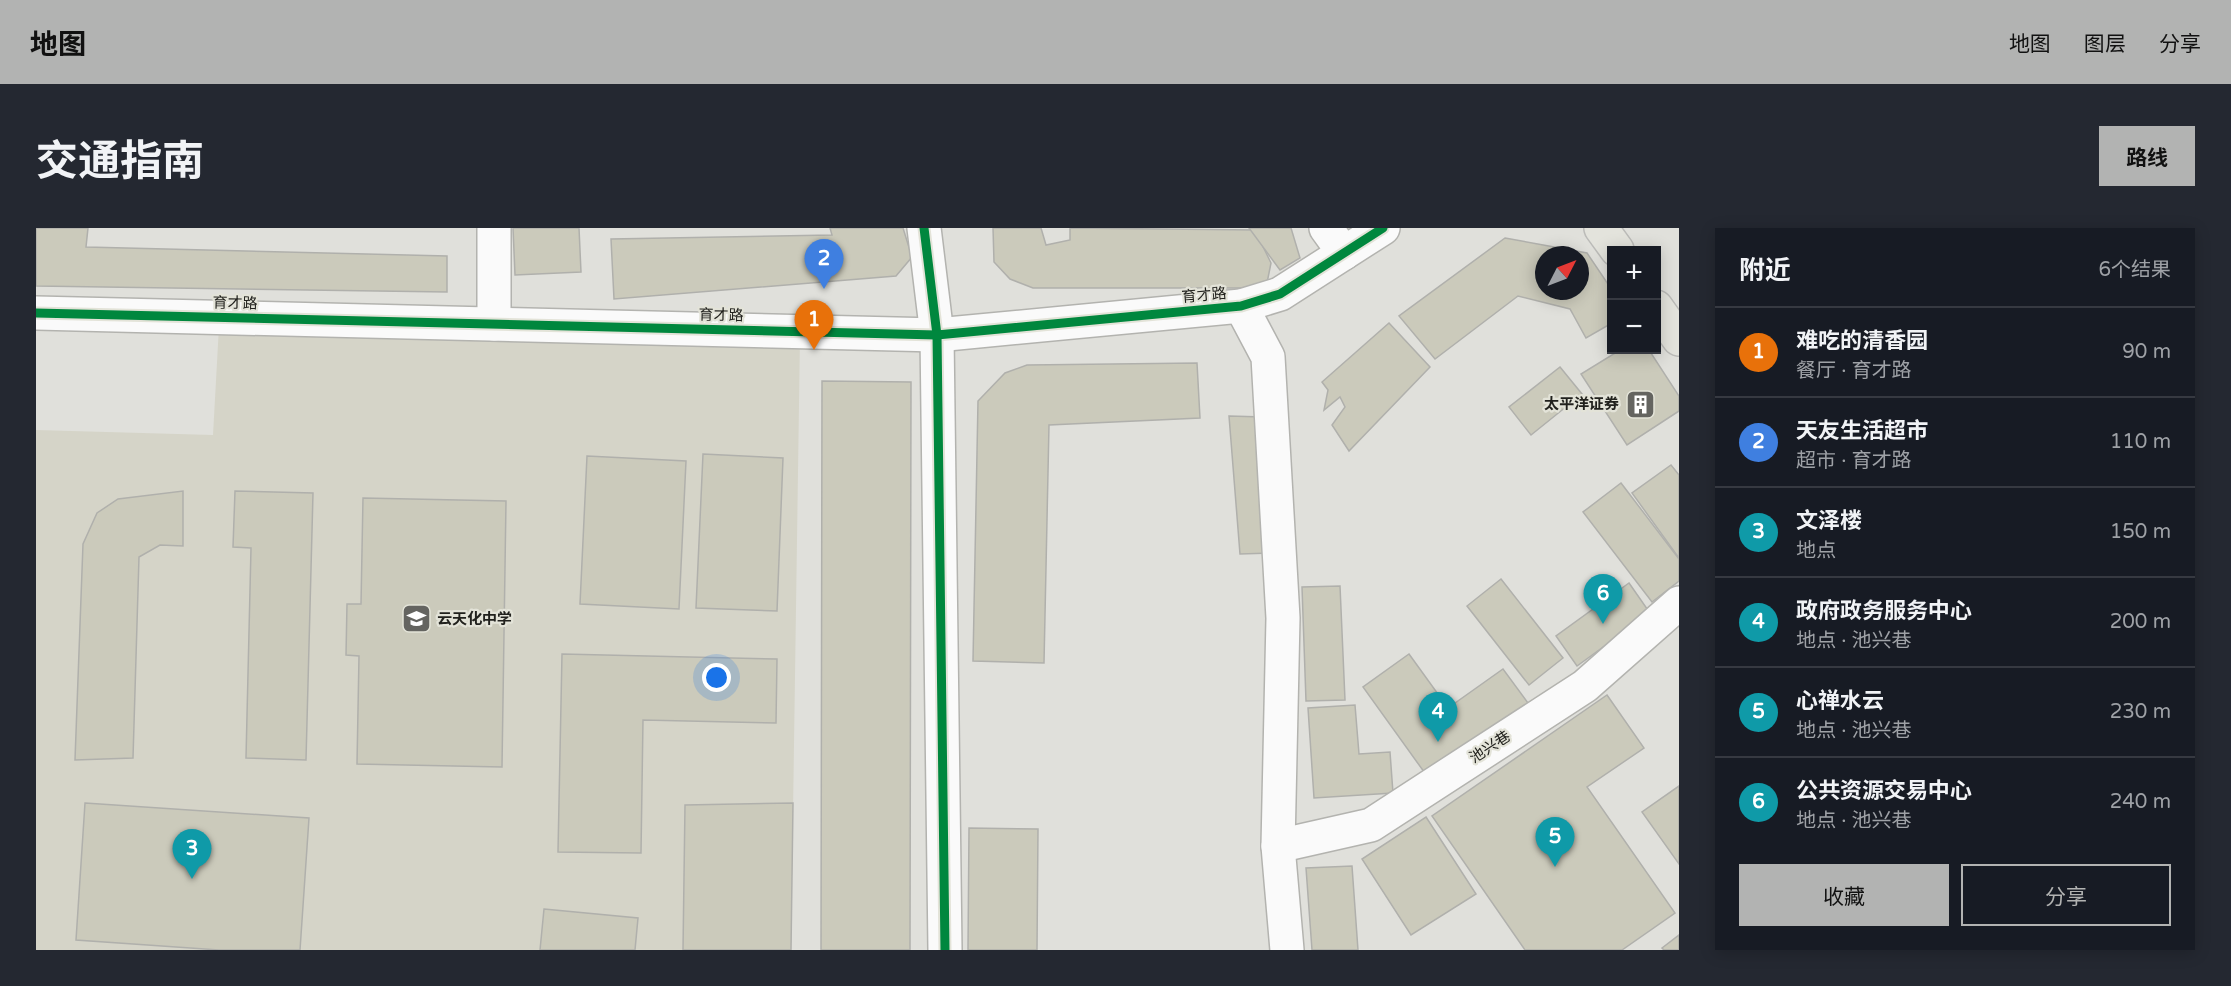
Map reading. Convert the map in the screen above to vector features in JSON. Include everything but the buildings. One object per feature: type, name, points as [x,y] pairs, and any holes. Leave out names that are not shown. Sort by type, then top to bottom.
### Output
[{"type":"main road","points":[[1601,228],[1614,246]]},
{"type":"main road","points":[[1661,314],[1679,339]]},
{"type":"street","points":[[494,228],[494,324]]},
{"type":"street","points":[[924,228],[937,335],[945,950]]},
{"type":"street","name":"育才路","points":[[36,313],[937,335],[1240,306],[1280,294],[1335,241],[1383,228]]},
{"type":"street","points":[[1240,306],[1268,357],[1282,618],[1278,846],[1287,950]]},
{"type":"street","name":"池兴巷","points":[[1278,846],[1371,825],[1585,686],[1679,603]]},
{"type":"shaded area","name":"云天化中学","points":[[219,326],[800,336],[791,950],[36,950],[36,430],[213,435]]},
{"type":"cycle path","points":[[924,228],[937,335],[945,950]]},
{"type":"cycle path","points":[[36,313],[937,335],[1241,306],[1280,294],[1383,228]]},
{"type":"place","name":"天友生活超市","points":[[824,289]]},
{"type":"place","name":"难吃的清香园","points":[[814,350]]},
{"type":"place","name":"太平洋证券","points":[[1640,404]]},
{"type":"place","name":"云天化中学","points":[[416,619]]},
{"type":"place","name":"公共资源交易中心","points":[[1603,624]]},
{"type":"place","name":"政府政务服务中心","points":[[1438,742]]},
{"type":"place","name":"心禅水云","points":[[1555,867]]},
{"type":"place","name":"文泽楼","points":[[192,879]]}]
